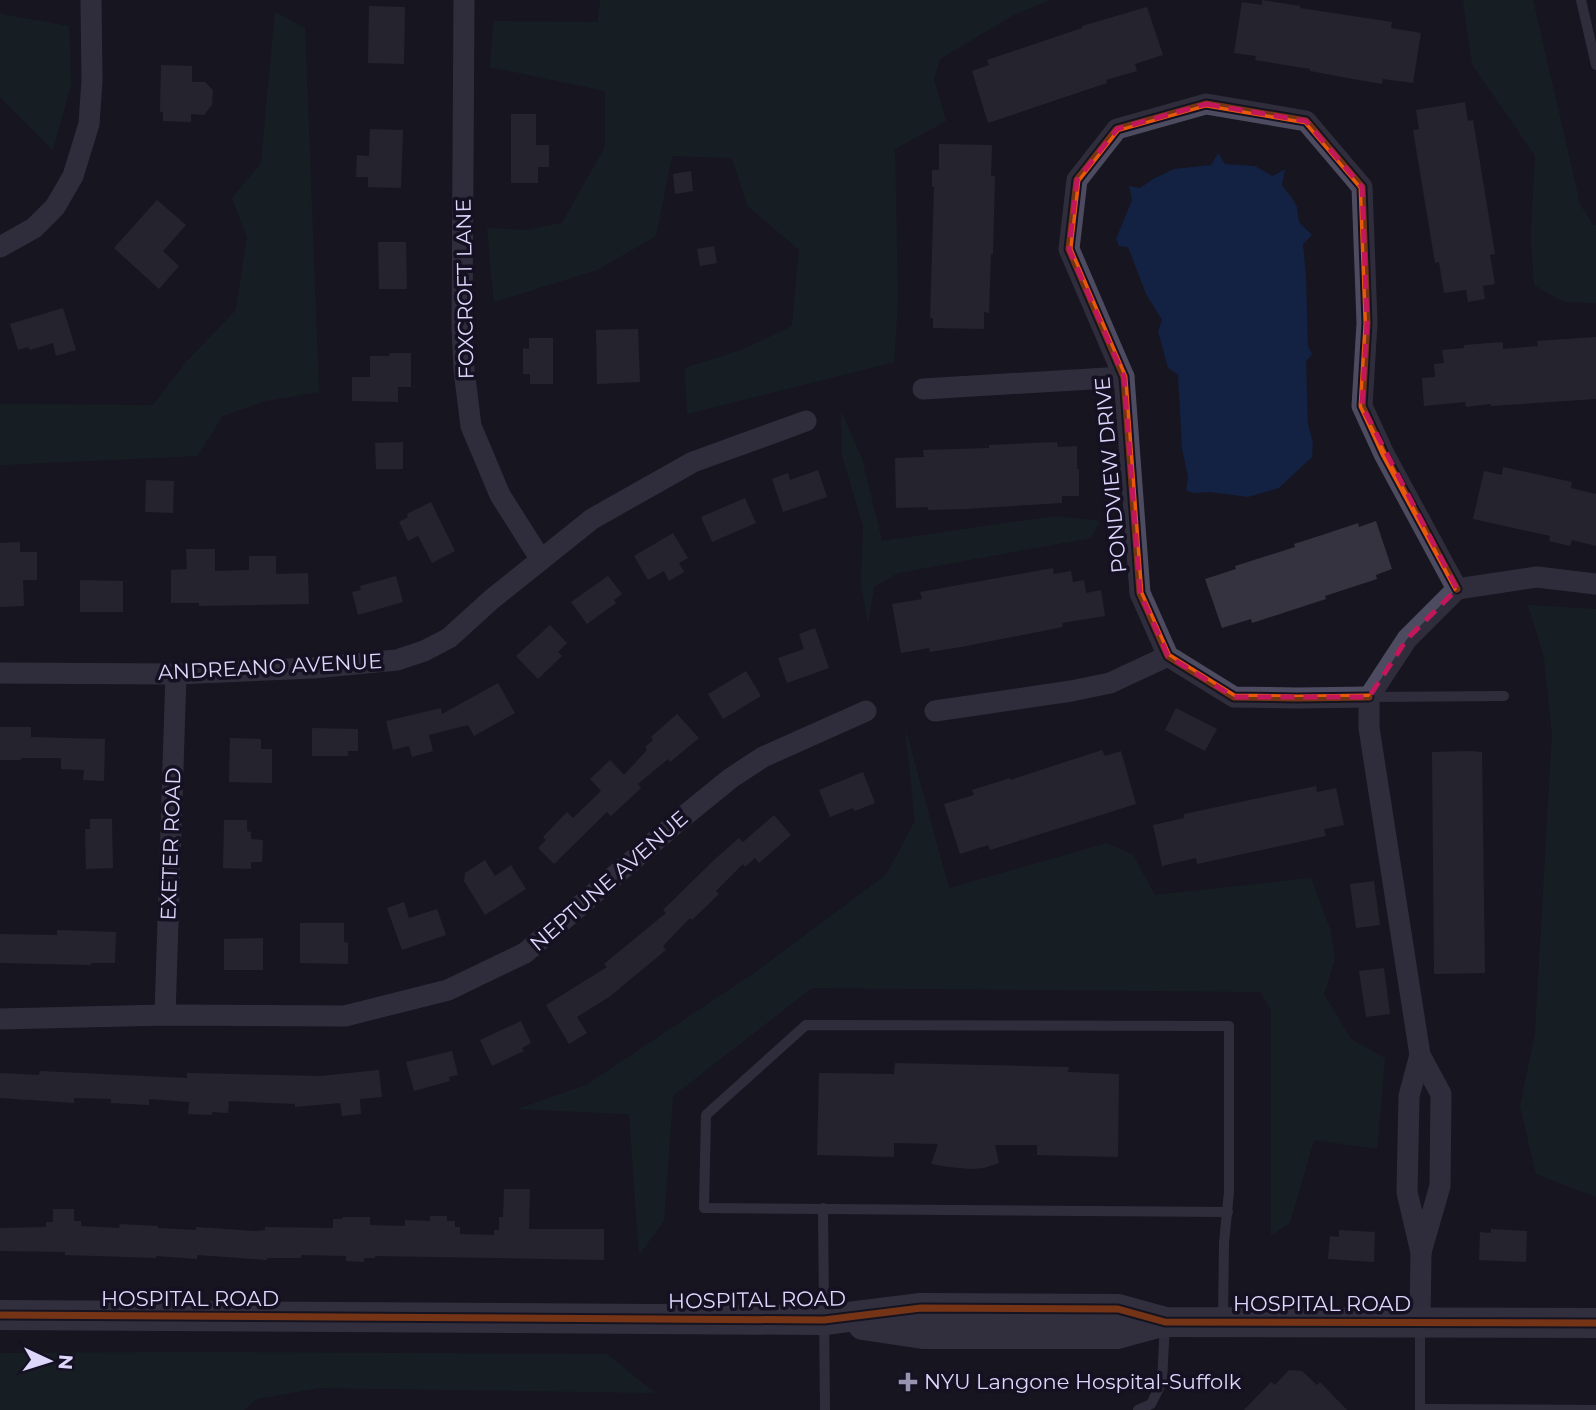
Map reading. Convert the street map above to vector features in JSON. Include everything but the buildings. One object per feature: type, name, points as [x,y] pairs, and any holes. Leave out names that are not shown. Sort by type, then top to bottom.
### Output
[{"type":"street","points":[[0,247],[34,228],[55,206],[74,176],[89,124],[92,80],[91,0]]},
{"type":"street","name":"FOXCROFT LANE","points":[[464,0],[462,328],[471,426],[500,495],[541,560]]},
{"type":"street","name":"PONDVIEW DRIVE","points":[[1168,656],[1140,593],[1124,377],[1069,249],[1077,180],[1117,129],[1206,104],[1306,121],[1362,187],[1367,323],[1362,406],[1384,454],[1457,589]]},
{"type":"street","points":[[923,389],[1124,377]]},
{"type":"street","name":"ANDREANO AVENUE","points":[[0,673],[176,674],[313,668],[397,660],[424,651],[449,638],[492,599],[592,519],[693,462],[806,421]]},
{"type":"street","points":[[1421,1252],[1440,1186],[1441,1094],[1420,1055],[1369,728],[1369,697],[1407,639],[1457,589],[1537,577],[1596,584]]},
{"type":"street","points":[[935,711],[1110,683],[1168,656],[1234,697],[1369,697]]},
{"type":"street","name":"EXETER ROAD","points":[[165,1015],[176,674]]},
{"type":"street","name":"NEPTUNE AVENUE","points":[[0,1019],[165,1015],[345,1016],[448,990],[525,953],[731,778],[763,757],[866,711]]},
{"type":"street","points":[[1420,1055],[1409,1096],[1407,1192],[1421,1252],[1420,1322]]},
{"type":"street","points":[[1408,1146],[1441,1147]]},
{"type":"street","name":"HOSPITAL ROAD","points":[[0,1315],[824,1320],[934,1308],[1118,1309],[1165,1322],[1596,1323]]},
{"type":"lane","points":[[1581,0],[1596,65]]},
{"type":"lane","points":[[1369,697],[1504,696]]},
{"type":"lane","points":[[1223,1322],[1224,1243],[1228,1212],[1228,1026],[806,1025],[706,1115],[704,1208],[1228,1212]]},
{"type":"lane","points":[[823,1208],[825,1410]]},
{"type":"lane","points":[[1138,1410],[1151,1404],[1162,1382],[1165,1322]]},
{"type":"lane","points":[[1420,1322],[1420,1409],[1596,1410]]},
{"type":"highlighted area","points":[[1206,104],[1306,121],[1362,187],[1367,323],[1362,406],[1457,589],[1407,639],[1369,697],[1234,697],[1168,656],[1140,593],[1124,377],[1069,249],[1077,180],[1117,129]]},
{"type":"green space","points":[[600,0],[1050,0],[1012,16],[940,59],[934,79],[946,121],[895,149],[898,302],[894,362],[687,414],[685,368],[744,349],[792,326],[799,250],[747,205],[732,158],[672,156],[656,236],[597,270],[494,302],[487,228],[526,230],[562,223],[605,147],[605,91],[490,67],[494,21],[598,22]]},
{"type":"green space","points":[[1463,0],[1533,0],[1580,204],[1593,225],[1596,225],[1596,303],[1564,302],[1534,285],[1531,236],[1535,156],[1472,64]]},
{"type":"green space","points":[[275,12],[305,28],[319,392],[265,401],[223,416],[197,456],[0,465],[0,404],[153,405],[187,361],[236,310],[247,237],[232,198],[261,163]]},
{"type":"green space","points":[[0,14],[69,26],[71,85],[53,150],[0,97]]},
{"type":"green space","points":[[841,411],[862,459],[882,541],[1055,516],[1100,521],[1091,538],[898,573],[874,587],[868,624],[861,584],[863,526],[842,455]]},
{"type":"green space","points":[[1528,605],[1596,609],[1596,1197],[1536,1174],[1520,1106],[1535,1034],[1552,734],[1544,657]]},
{"type":"green space","points":[[905,727],[949,888],[1107,843],[1133,855],[1155,895],[1311,878],[1330,929],[1335,959],[1324,994],[1351,1039],[1385,1058],[1377,1149],[1314,1140],[1290,1223],[1271,1236],[1271,1010],[1260,992],[812,988],[673,1096],[664,1221],[639,1255],[629,1114],[517,1109],[586,1085],[760,969],[886,875],[915,821]]},
{"type":"green space","points":[[0,1353],[607,1354],[655,1393],[319,1388],[257,1399],[244,1410],[0,1410]]},
{"type":"water","points":[[1218,153],[1225,164],[1255,166],[1273,176],[1285,169],[1282,185],[1297,207],[1299,222],[1312,235],[1303,244],[1308,346],[1312,354],[1306,362],[1312,457],[1279,488],[1248,497],[1186,491],[1188,477],[1182,449],[1178,375],[1168,368],[1158,331],[1162,320],[1146,294],[1128,247],[1119,246],[1116,239],[1132,200],[1129,186],[1140,188],[1174,169],[1211,165]]},
{"type":"cycle path","points":[[1369,697],[1234,697],[1168,656],[1140,593],[1124,377],[1069,249],[1077,180],[1117,129],[1206,104],[1306,121],[1362,187],[1367,323],[1362,406],[1384,454],[1457,589]]},
{"type":"cycle path","points":[[0,1315],[824,1320],[921,1308],[1118,1309],[1165,1322],[1596,1323]]},
{"type":"place","name":"NYU Langone Hospital-Suffolk","points":[[908,1382]]}]
